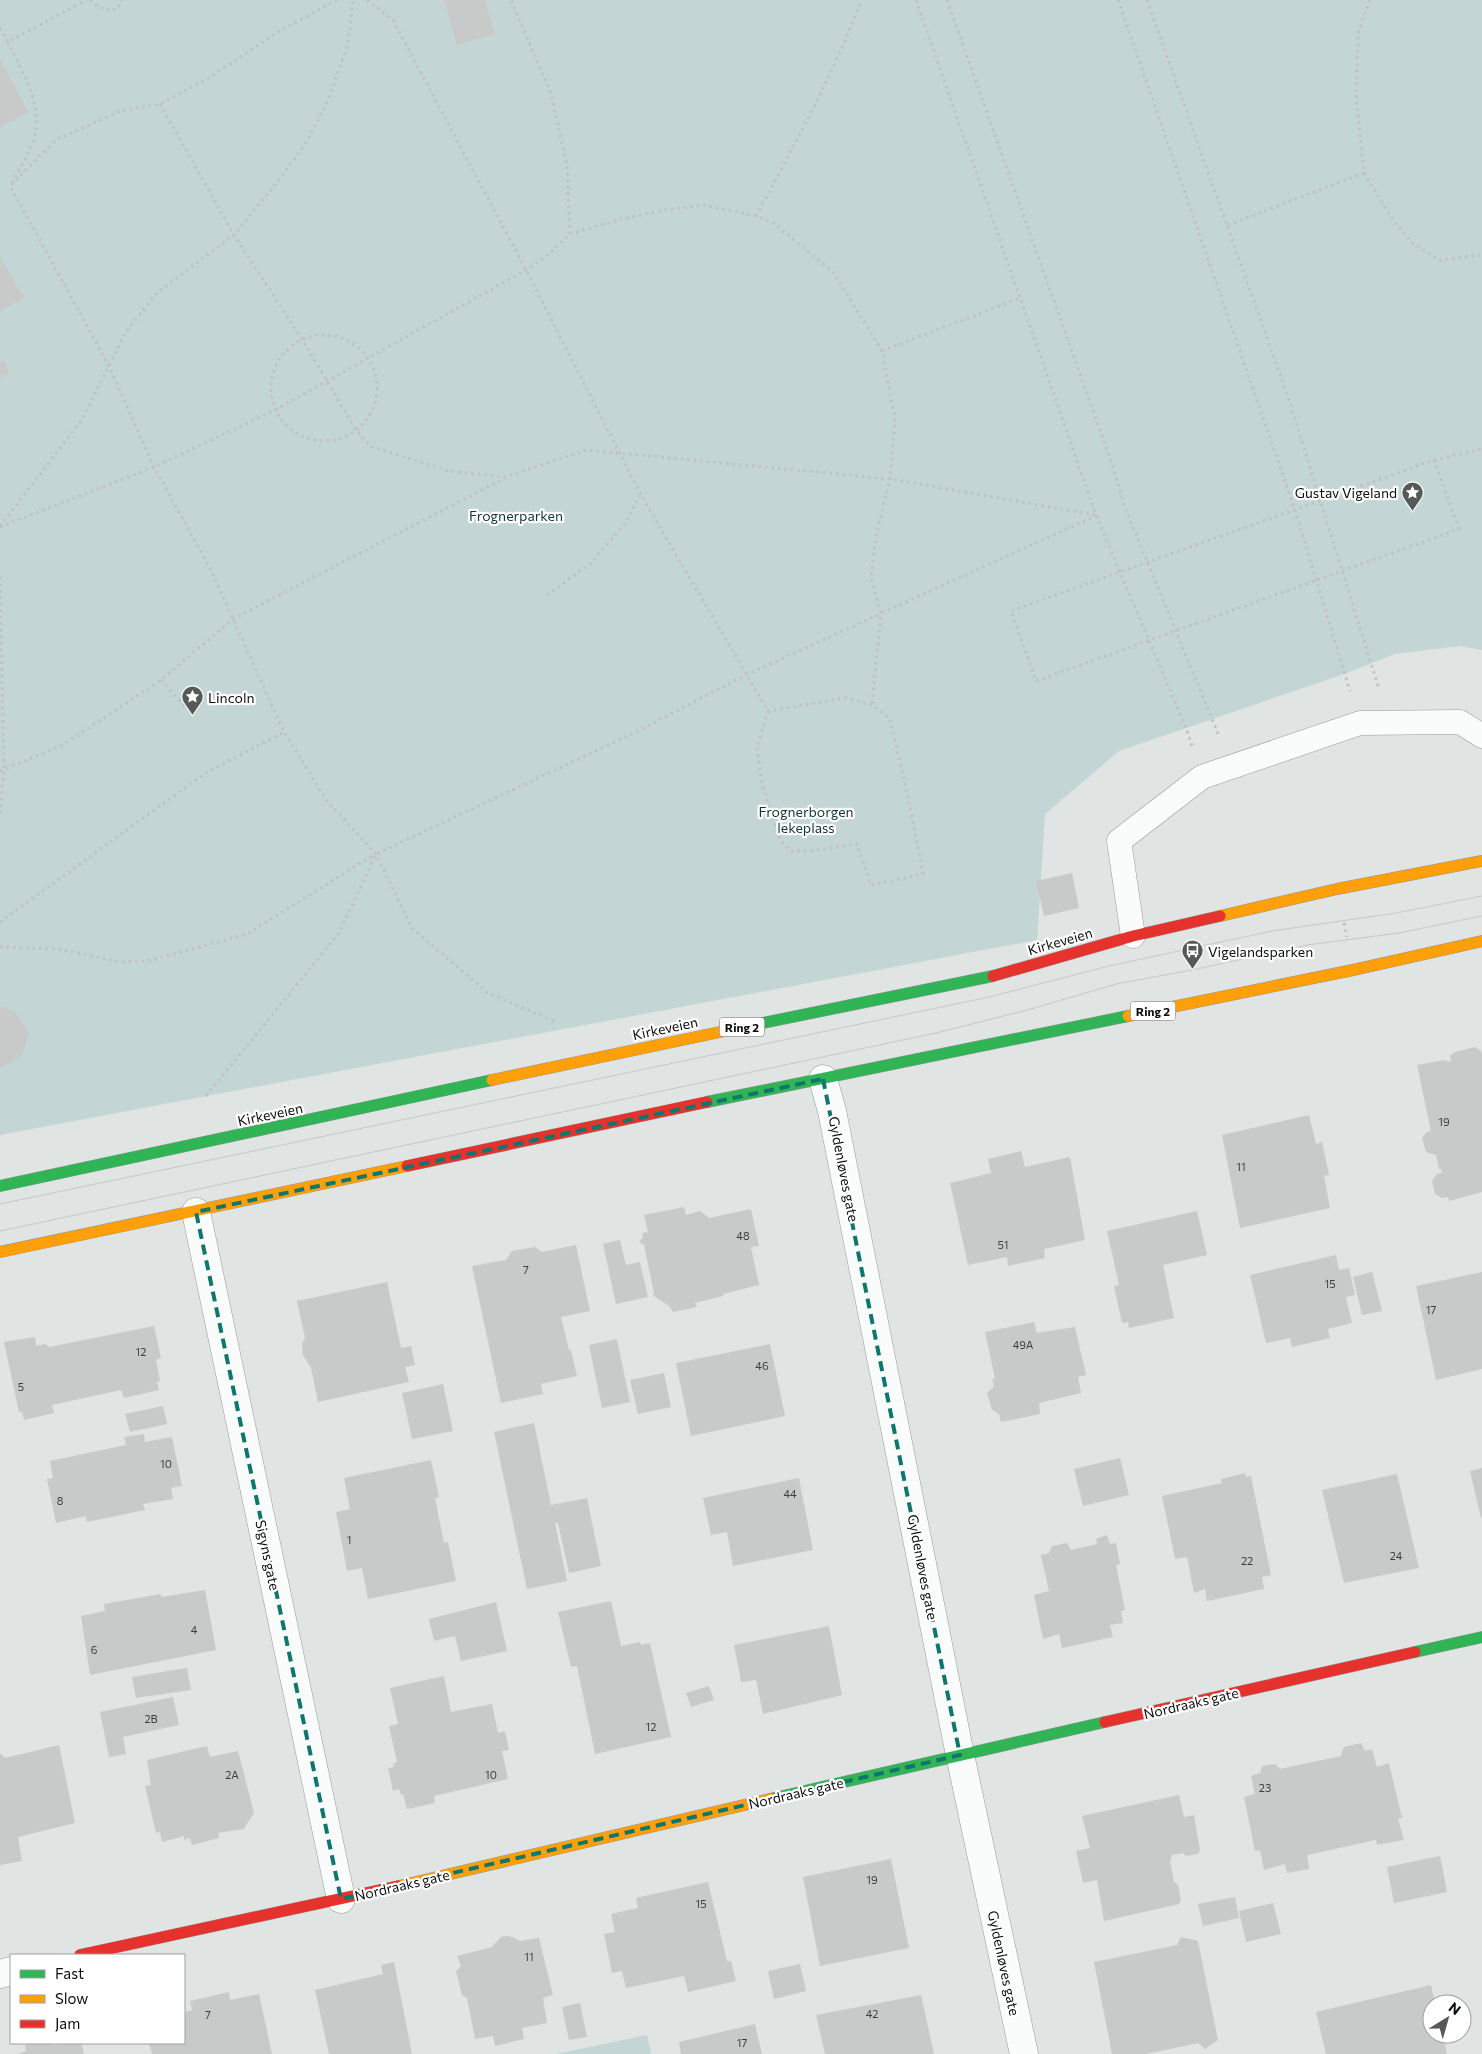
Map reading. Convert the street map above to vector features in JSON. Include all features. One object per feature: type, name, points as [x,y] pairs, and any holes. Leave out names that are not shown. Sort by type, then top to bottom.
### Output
[{"type":"main road","name":"Kirkeveien","points":[[0,1186],[741,1027],[998,975],[1134,936],[1337,889],[1482,861]]},
{"type":"main road","name":"Ring 2","points":[[0,1252],[1353,970],[1482,941]]},
{"type":"main road","name":"Nordraaks gate","points":[[90,1954],[111,1952],[960,1755],[1482,1637]]},
{"type":"street","name":"Gyldenløves gate","points":[[823,1079],[832,1111],[960,1755],[1024,2054]]},
{"type":"street","name":"Sigyns gate","points":[[196,1212],[341,1899]]},
{"type":"lane","points":[[1134,936],[1119,842],[1202,777],[1360,723],[1460,722],[1482,736]]},
{"type":"path","points":[[8,42],[86,0]]},
{"type":"path","points":[[90,0],[97,7],[108,11],[117,9],[122,0]]},
{"type":"path","points":[[10,186],[56,140],[120,110],[160,104],[207,79],[281,30],[336,0]]},
{"type":"path","points":[[0,527],[81,421],[126,332],[157,293],[234,234],[278,181],[306,142],[328,100],[348,44],[353,0]]},
{"type":"path","points":[[367,0],[394,20],[526,270],[641,495],[768,711],[757,747],[762,784],[780,840],[791,852],[857,844],[871,885],[922,874],[908,797],[890,719],[872,705],[845,698],[768,711]]},
{"type":"path","points":[[511,0],[551,94],[567,165],[570,234]]},
{"type":"path","points":[[756,216],[817,104],[845,43],[861,0]]},
{"type":"path","points":[[916,0],[1096,515],[1147,641],[1186,728],[1202,777]]},
{"type":"path","points":[[947,0],[1113,467],[1124,505],[1230,767]]},
{"type":"path","points":[[1118,0],[1295,510],[1360,723]]},
{"type":"path","points":[[1147,0],[1290,403],[1322,500],[1370,665],[1391,722]]},
{"type":"path","points":[[1370,0],[1358,33],[1356,96],[1364,173],[1391,217],[1411,242],[1439,260],[1482,255]]},
{"type":"path","points":[[0,28],[30,87],[37,120],[33,143],[10,186]]},
{"type":"path","points":[[160,104],[234,234],[302,339],[356,430],[370,446],[449,471],[506,477]]},
{"type":"path","points":[[1228,225],[1364,173]]},
{"type":"path","points":[[10,186],[109,366],[154,467],[210,568],[284,732],[327,801],[376,854],[412,928],[488,993],[556,1022]]},
{"type":"path","points":[[0,527],[154,467],[275,410],[369,360],[526,270],[548,255],[570,234],[622,219],[704,205],[756,216],[773,223],[833,272],[882,351],[895,420],[890,479],[876,535],[871,578],[882,613],[872,705]]},
{"type":"path","points":[[882,351],[1020,298]]},
{"type":"path","points":[[319,335],[335,336],[352,344],[369,360],[375,372],[377,391],[373,408],[364,424],[349,435],[332,441],[313,441],[298,435],[284,424],[275,410],[271,394],[272,377],[278,362],[288,349],[302,339],[319,335]]},
{"type":"path","points":[[1434,460],[1459,529],[1036,681],[1011,611],[1434,460],[1482,448]]},
{"type":"path","points":[[2,770],[63,745],[162,680],[234,620],[506,477],[586,450],[890,479],[1096,515]]},
{"type":"path","points":[[547,595],[590,564],[624,525],[641,495]]},
{"type":"path","points":[[0,947],[59,949],[119,962],[148,961],[247,934],[376,854],[636,732],[746,675],[1096,515]]},
{"type":"path","points":[[0,577],[2,770],[0,814]]},
{"type":"path","points":[[162,680],[187,709]]},
{"type":"path","points":[[0,922],[204,774],[284,732]]},
{"type":"path","points":[[206,1096],[339,933],[376,854]]},
{"type":"path","points":[[1343,920],[1347,940]]},
{"type":"highlighted area","points":[[823,1079],[960,1755],[341,1899],[196,1212]]},
{"type":"green space","name":"Frognerparken","points":[[0,0],[1482,0],[1482,650],[1460,646],[1395,654],[1344,674],[1119,751],[1045,814],[1037,940],[0,1135]]},
{"type":"green space","points":[[647,2035],[651,2054],[556,2054]]},
{"type":"building","points":[[444,0],[485,0],[495,34],[457,45]]},
{"type":"building","points":[[0,59],[28,112],[0,127]]},
{"type":"building","points":[[0,256],[24,298],[0,311]]},
{"type":"building","points":[[4,360],[10,373],[0,378],[0,362]]},
{"type":"building","points":[[1072,873],[1079,908],[1044,916],[1036,881]]},
{"type":"building","points":[[0,1006],[16,1012],[29,1034],[22,1056],[0,1068]]},
{"type":"building","points":[[1475,1047],[1481,1051],[1482,1055],[1482,1192],[1449,1201],[1448,1197],[1442,1198],[1435,1194],[1432,1181],[1437,1174],[1442,1173],[1441,1169],[1439,1169],[1436,1155],[1426,1152],[1422,1138],[1427,1132],[1431,1131],[1417,1065],[1444,1060],[1451,1062],[1450,1056],[1455,1052]]},
{"type":"building","points":[[1309,1115],[1316,1144],[1322,1142],[1329,1175],[1324,1176],[1330,1208],[1240,1228],[1222,1135]]},
{"type":"building","points":[[1021,1151],[1025,1167],[1070,1157],[1085,1240],[1044,1249],[1045,1258],[1008,1266],[1007,1257],[968,1265],[950,1183],[991,1173],[988,1159]]},
{"type":"building","points":[[684,1207],[686,1215],[700,1211],[709,1218],[751,1209],[759,1246],[751,1247],[759,1285],[695,1303],[697,1307],[673,1312],[670,1307],[653,1295],[644,1245],[639,1242],[643,1237],[642,1233],[648,1232],[644,1215]]},
{"type":"building","points":[[1197,1211],[1207,1255],[1163,1265],[1174,1318],[1129,1328],[1128,1322],[1122,1323],[1114,1286],[1119,1285],[1107,1231]]},
{"type":"building","points":[[620,1240],[626,1265],[640,1262],[648,1297],[616,1304],[603,1244]]},
{"type":"building","points":[[576,1245],[590,1311],[561,1317],[577,1376],[541,1384],[543,1394],[501,1403],[472,1266],[506,1260],[512,1251],[535,1247],[542,1252]]},
{"type":"building","points":[[1336,1255],[1339,1270],[1349,1268],[1355,1295],[1346,1297],[1352,1323],[1328,1329],[1330,1338],[1292,1347],[1290,1338],[1266,1343],[1250,1275]]},
{"type":"building","points":[[1372,1272],[1382,1311],[1362,1315],[1353,1277]]},
{"type":"building","points":[[1482,1272],[1482,1369],[1436,1380],[1416,1286]]},
{"type":"building","points":[[387,1282],[401,1348],[411,1346],[415,1365],[405,1367],[409,1382],[318,1402],[311,1368],[303,1355],[302,1344],[305,1338],[297,1301]]},
{"type":"building","points":[[1034,1322],[1037,1333],[1075,1327],[1086,1375],[1078,1377],[1081,1393],[1039,1403],[1040,1414],[1001,1422],[999,1414],[992,1410],[987,1393],[994,1386],[992,1379],[995,1379],[985,1332]]},
{"type":"building","points":[[154,1326],[161,1358],[156,1360],[160,1381],[157,1382],[159,1390],[124,1398],[121,1390],[52,1405],[54,1413],[24,1420],[22,1412],[19,1412],[4,1342],[35,1337],[36,1346],[45,1344],[49,1347]]},
{"type":"building","points":[[617,1339],[630,1402],[602,1408],[589,1345]]},
{"type":"building","points":[[770,1344],[785,1416],[691,1436],[676,1363]]},
{"type":"building","points":[[664,1373],[671,1407],[638,1414],[630,1380]]},
{"type":"building","points":[[443,1384],[453,1431],[412,1439],[402,1393]]},
{"type":"building","points":[[163,1406],[167,1424],[130,1432],[125,1414]]},
{"type":"building","points":[[534,1423],[551,1505],[587,1498],[601,1566],[569,1573],[558,1523],[555,1523],[567,1581],[527,1589],[494,1432]]},
{"type":"building","points":[[144,1434],[145,1442],[172,1437],[182,1486],[171,1488],[173,1499],[143,1504],[145,1510],[87,1522],[86,1516],[56,1523],[47,1479],[53,1478],[50,1461],[126,1445],[124,1437]]},
{"type":"building","points":[[1120,1458],[1129,1495],[1083,1506],[1074,1469]]},
{"type":"building","points":[[431,1460],[439,1497],[435,1498],[444,1543],[448,1542],[456,1581],[368,1599],[362,1568],[347,1571],[336,1512],[350,1509],[344,1478]]},
{"type":"building","points":[[1482,1468],[1482,1518],[1481,1518],[1470,1471]]},
{"type":"building","points":[[1245,1473],[1246,1477],[1251,1476],[1271,1575],[1262,1577],[1264,1589],[1207,1601],[1205,1589],[1194,1593],[1187,1557],[1175,1559],[1162,1496],[1222,1483],[1221,1479]]},
{"type":"building","points":[[1397,1474],[1419,1568],[1344,1583],[1322,1490]]},
{"type":"building","points":[[799,1478],[813,1550],[733,1566],[727,1532],[711,1535],[703,1498]]},
{"type":"building","points":[[1107,1535],[1110,1544],[1116,1543],[1120,1564],[1116,1565],[1125,1610],[1121,1611],[1123,1623],[1110,1625],[1113,1637],[1062,1648],[1059,1634],[1043,1639],[1034,1595],[1049,1591],[1041,1555],[1049,1553],[1052,1546],[1067,1543],[1071,1550],[1097,1544],[1096,1539]]},
{"type":"building","points":[[205,1590],[216,1650],[90,1675],[81,1616],[105,1611],[104,1604],[161,1594],[161,1597]]},
{"type":"building","points":[[611,1601],[621,1646],[640,1642],[641,1645],[650,1643],[671,1737],[595,1754],[577,1666],[571,1667],[558,1612]]},
{"type":"building","points":[[496,1602],[507,1651],[461,1661],[455,1636],[434,1641],[429,1619]]},
{"type":"building","points":[[829,1626],[842,1695],[763,1714],[756,1680],[741,1682],[734,1645]]},
{"type":"building","points":[[187,1668],[191,1690],[136,1698],[132,1677]]},
{"type":"building","points":[[444,1676],[451,1712],[492,1704],[498,1733],[505,1731],[509,1750],[502,1751],[508,1779],[434,1796],[435,1803],[407,1809],[403,1794],[401,1795],[399,1789],[393,1791],[388,1768],[394,1767],[393,1763],[397,1762],[389,1726],[398,1724],[390,1688]]},
{"type":"building","points":[[709,1686],[714,1700],[691,1707],[686,1693]]},
{"type":"building","points":[[173,1697],[179,1725],[123,1737],[126,1754],[109,1757],[100,1712]]},
{"type":"building","points":[[1361,1743],[1365,1751],[1372,1749],[1377,1767],[1389,1763],[1402,1818],[1398,1818],[1404,1840],[1377,1845],[1376,1840],[1307,1855],[1309,1869],[1287,1873],[1285,1864],[1264,1870],[1260,1850],[1255,1851],[1244,1797],[1255,1794],[1251,1776],[1260,1773],[1262,1766],[1275,1764],[1280,1769],[1341,1756],[1344,1747]]},
{"type":"building","points":[[59,1745],[75,1823],[18,1837],[22,1861],[0,1865],[0,1753],[5,1758]]},
{"type":"building","points":[[207,1746],[210,1757],[238,1751],[254,1813],[244,1829],[218,1833],[219,1838],[192,1845],[190,1838],[184,1840],[184,1836],[162,1842],[160,1832],[156,1833],[145,1786],[151,1785],[147,1760]]},
{"type":"building","points":[[1179,1795],[1184,1817],[1194,1815],[1200,1850],[1198,1854],[1186,1856],[1183,1853],[1172,1855],[1170,1861],[1174,1882],[1178,1885],[1181,1900],[1179,1904],[1104,1921],[1097,1880],[1083,1883],[1076,1851],[1090,1848],[1082,1816]]},
{"type":"building","points":[[1440,1856],[1447,1892],[1394,1903],[1387,1867]]},
{"type":"building","points":[[891,1859],[909,1948],[820,1966],[803,1877]]},
{"type":"building","points":[[708,1882],[727,1961],[731,1961],[736,1981],[688,1992],[684,1976],[626,1988],[622,1971],[612,1973],[604,1934],[615,1932],[611,1914],[638,1908],[636,1898]]},
{"type":"building","points":[[1235,1897],[1239,1918],[1203,1926],[1198,1904]]},
{"type":"building","points":[[1273,1903],[1281,1934],[1246,1942],[1239,1911]]},
{"type":"building","points":[[506,1936],[520,1941],[539,1938],[553,1995],[543,1998],[547,2023],[522,2028],[524,2039],[495,2046],[493,2036],[475,2039],[467,1998],[462,1995],[456,1971],[461,1966],[457,1956],[492,1947],[501,1937]]},
{"type":"building","points":[[1181,1937],[1198,1941],[1218,2040],[1205,2049],[1198,2043],[1146,2054],[1112,2054],[1094,1962],[1177,1945]]},
{"type":"building","points":[[394,1962],[412,2054],[329,2054],[315,1990],[383,1974],[381,1965]]},
{"type":"building","points":[[800,1964],[806,1991],[774,1999],[768,1971]]},
{"type":"building","points":[[1431,1985],[1433,1994],[1422,1994],[1422,2044],[1445,2044],[1447,2054],[1326,2054],[1316,2012]]},
{"type":"building","points":[[229,1992],[230,2000],[259,1994],[272,2054],[152,2054],[149,2044],[185,2044],[185,2012],[192,2010],[190,2001]]},
{"type":"building","points":[[921,1995],[934,2054],[825,2054],[816,2015]]},
{"type":"building","points":[[580,2003],[587,2037],[569,2040],[562,2007]]},
{"type":"building","points":[[755,2024],[762,2054],[681,2054],[679,2042]]},
{"type":"building","points":[[81,2044],[84,2054],[17,2054],[26,2051],[25,2045]]},
{"type":"tram line","points":[[0,1204],[989,997],[1109,966],[1272,931],[1396,913],[1482,896]]},
{"type":"tram line","points":[[0,1231],[936,1033],[1031,1009],[1116,984],[1307,945],[1399,933],[1482,916]]},
{"type":"traffic: fast","points":[[758,1024],[993,976]]},
{"type":"traffic: fast","points":[[707,1102],[1128,1016]]},
{"type":"traffic: fast","points":[[0,1186],[492,1080]]},
{"type":"traffic: fast","points":[[1415,1652],[1482,1637]]},
{"type":"traffic: fast","points":[[770,1799],[1105,1722]]},
{"type":"traffic: slow","points":[[1220,916],[1337,889],[1482,861]]},
{"type":"traffic: slow","points":[[1128,1016],[1353,970],[1482,941]]},
{"type":"traffic: slow","points":[[492,1080],[758,1024]]},
{"type":"traffic: slow","points":[[0,1252],[407,1166]]},
{"type":"traffic: slow","points":[[399,1886],[770,1799]]},
{"type":"traffic: jam","points":[[993,976],[1133,936],[1220,916]]},
{"type":"traffic: jam","points":[[407,1166],[707,1102]]},
{"type":"traffic: jam","points":[[1105,1722],[1415,1652]]},
{"type":"traffic: jam","points":[[85,1954],[399,1886]]},
{"type":"place","name":"Gustav Vigeland","points":[[1413,511]]},
{"type":"place","name":"Lincoln","points":[[192,716]]},
{"type":"place","name":"Vigelandsparken","points":[[1192,970]]},
{"type":"park label","name":"Frognerborgen lekeplass","points":[[806,820]]}]
